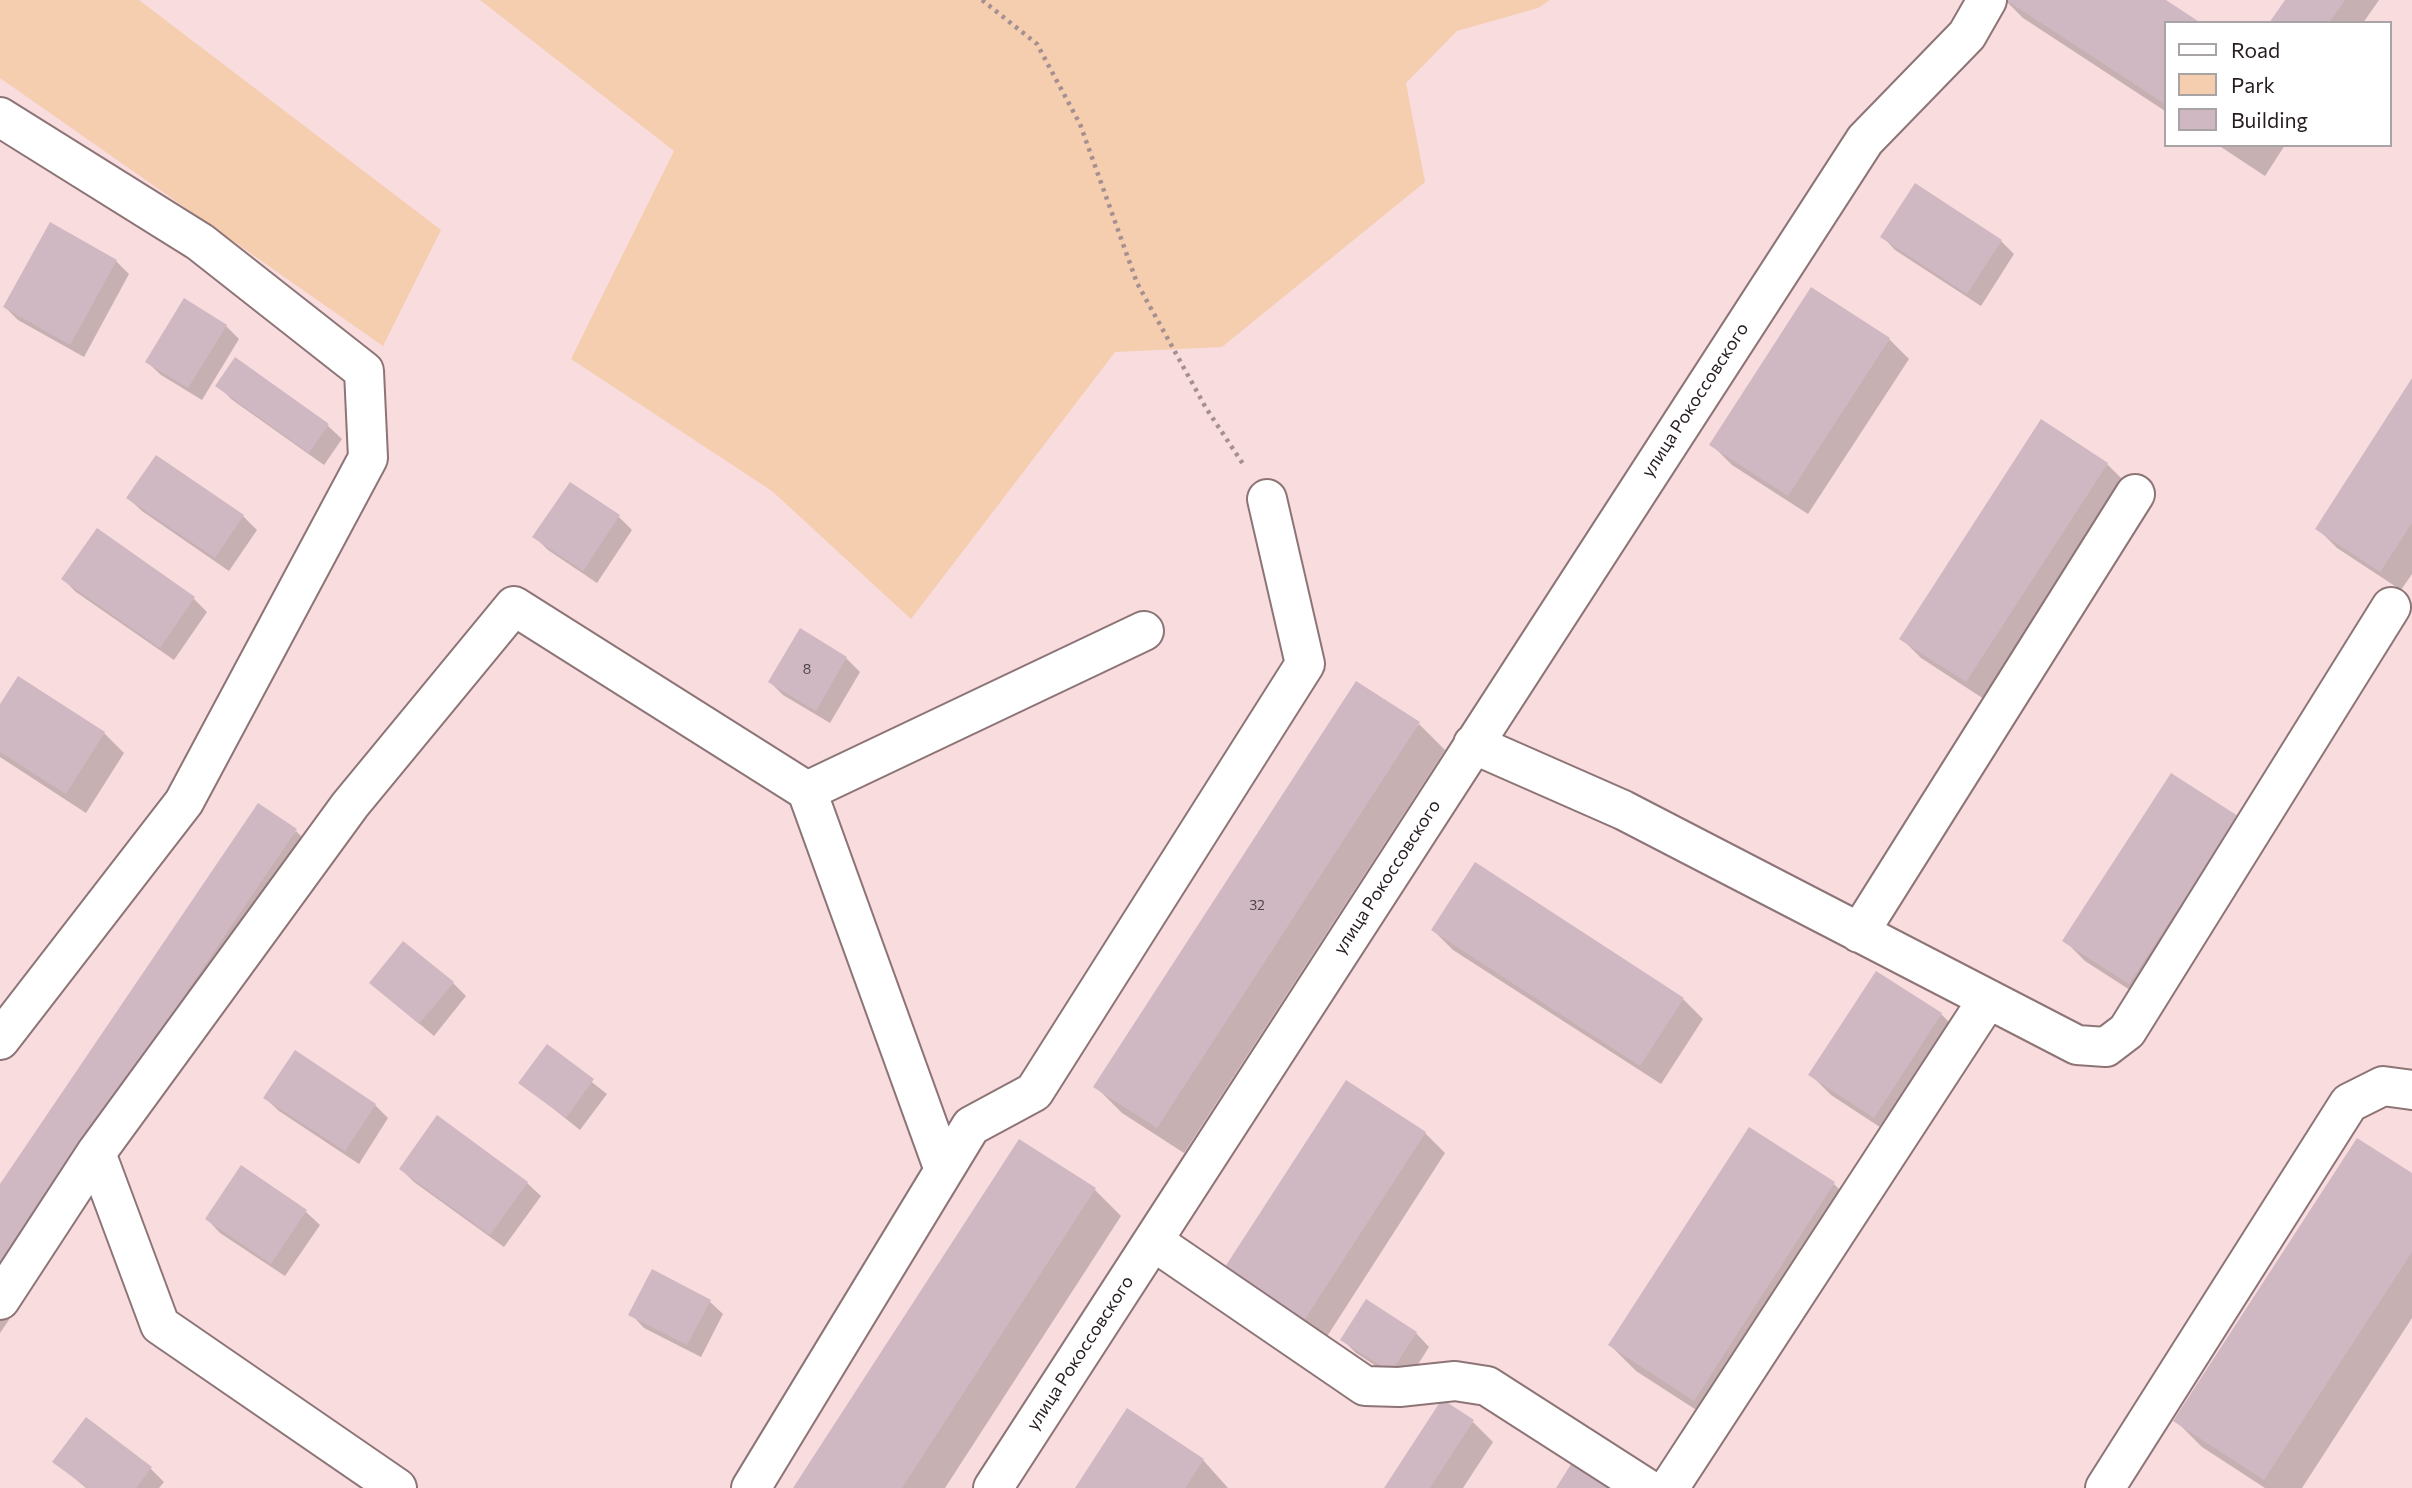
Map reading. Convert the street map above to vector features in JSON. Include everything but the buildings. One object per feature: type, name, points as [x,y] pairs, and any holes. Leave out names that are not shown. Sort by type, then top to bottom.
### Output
[{"type":"street","name":"улица Рокоссовского","points":[[993,1488],[1865,140],[1968,35],[1987,0]]},
{"type":"street","points":[[0,117],[200,242],[364,371],[368,458],[184,802],[0,1040]]},
{"type":"street","points":[[1859,933],[2135,494]]},
{"type":"street","points":[[751,1488],[971,1126],[1034,1092],[1305,664],[1267,499]]},
{"type":"street","points":[[0,1300],[96,1153],[349,805],[514,606],[807,791],[944,1170]]},
{"type":"street","points":[[1473,744],[1623,810],[2077,1045],[2105,1047],[2127,1031],[2391,607]]},
{"type":"street","points":[[807,791],[1144,631]]},
{"type":"street","points":[[1669,1488],[1988,999]]},
{"type":"street","points":[[2105,1488],[2349,1103],[2383,1086],[2412,1090]]},
{"type":"street","points":[[96,1153],[160,1325],[397,1488]]},
{"type":"street","points":[[1153,1241],[1365,1387],[1399,1387],[1455,1381],[1487,1386],[1646,1488]]},
{"type":"path","points":[[982,0],[1037,44],[1080,124],[1137,283],[1206,408],[1267,499]]},
{"type":"green space","points":[[0,0],[139,0],[441,230],[383,346],[0,78]]},
{"type":"green space","points":[[480,0],[1550,0],[1538,8],[1457,31],[1406,83],[1425,182],[1222,347],[1115,352],[911,619],[772,491],[571,359],[674,151]]}]
